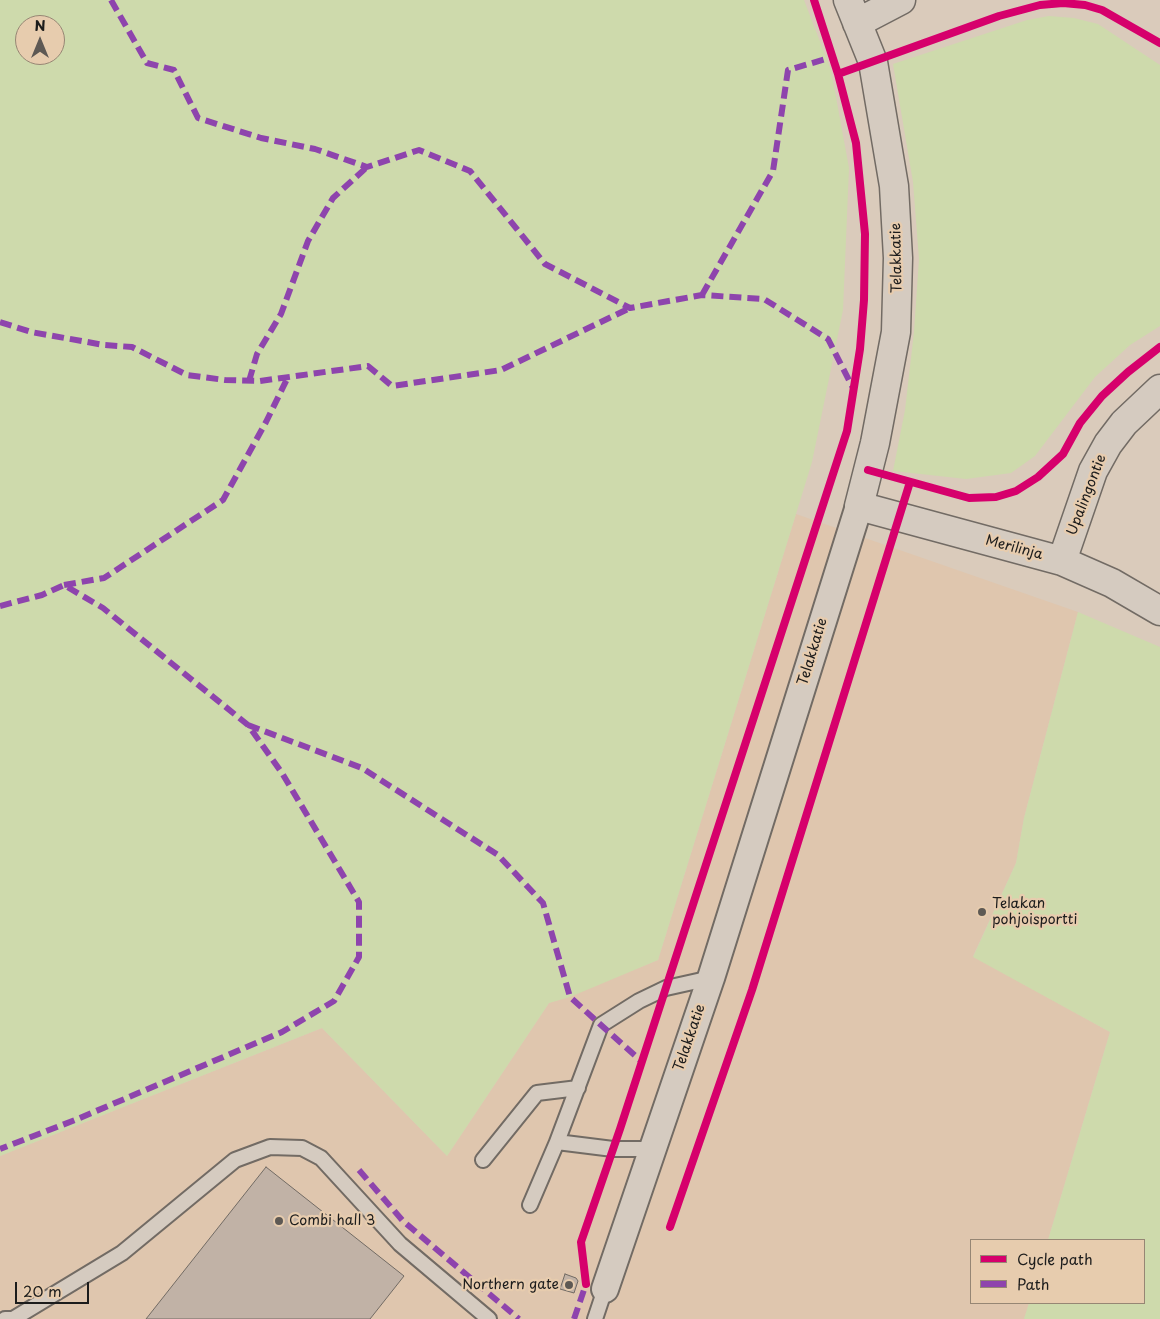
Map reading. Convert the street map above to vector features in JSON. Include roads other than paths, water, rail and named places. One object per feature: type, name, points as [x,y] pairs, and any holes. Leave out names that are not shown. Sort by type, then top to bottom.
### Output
[{"type":"street","points":[[853,12],[901,0]]},
{"type":"street","name":"Telakkatie","points":[[605,1289],[710,978],[859,506],[875,443],[896,332],[898,258],[894,186],[873,62],[853,12]]},
{"type":"street","name":"Upalingontie","points":[[1062,561],[1093,471],[1108,444],[1124,423],[1160,389]]},
{"type":"street","name":"Merilinja","points":[[859,506],[1062,561],[1112,583],[1160,611]]},
{"type":"lane","points":[[530,1205],[557,1142],[601,1025],[638,1001],[666,988],[710,978]]},
{"type":"lane","points":[[483,1160],[538,1093],[578,1088]]},
{"type":"lane","points":[[557,1142],[613,1149],[653,1148]]},
{"type":"lane","points":[[5,1319],[13,1319],[122,1253],[235,1160],[270,1147],[302,1148],[321,1158],[400,1244],[486,1318]]},
{"type":"lane","points":[[595,1319],[605,1289]]},
{"type":"place","name":"Telakan pohjoisportti","points":[[982,912]]},
{"type":"place","name":"Combi hall 3","points":[[279,1221]]},
{"type":"place","name":"Northern gate","points":[[569,1285]]}]
